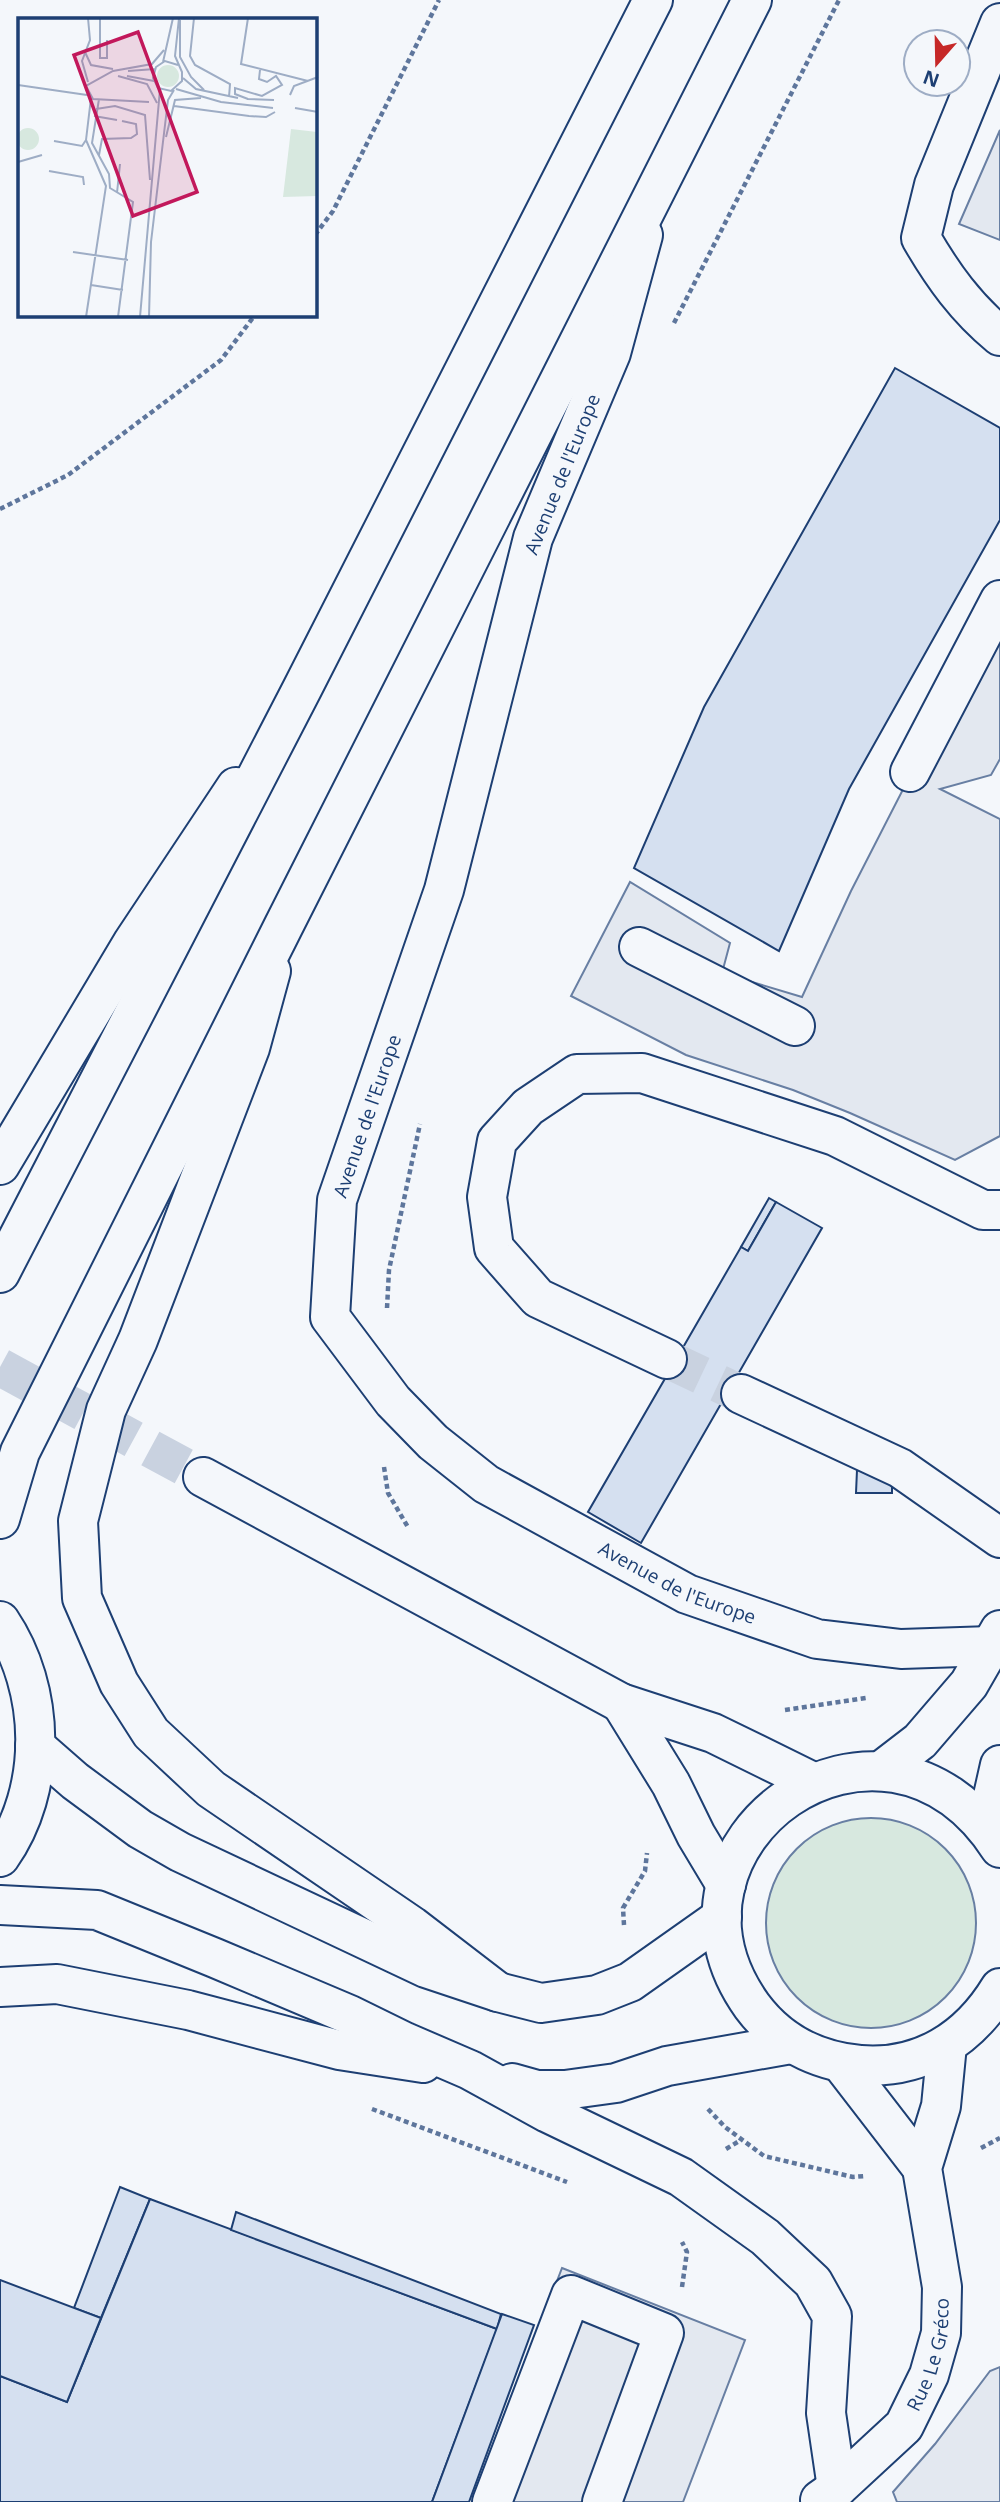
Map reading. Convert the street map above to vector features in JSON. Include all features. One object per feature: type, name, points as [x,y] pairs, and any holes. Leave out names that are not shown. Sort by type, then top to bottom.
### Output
[{"type":"street","points":[[0,1273],[302,689],[653,0]]},
{"type":"street","name":"Avenue de l'Europe","points":[[0,1519],[20,1452],[752,0]]},
{"type":"street","points":[[1000,23],[934,185],[921,238],[940,272],[961,299],[1000,336]]},
{"type":"street","name":"Avenue de l'Europe","points":[[657,186],[611,353],[533,538],[444,890],[337,1200],[330,1317],[393,1401],[433,1442],[486,1484],[687,1594],[817,1639],[901,1649],[995,1638]]},
{"type":"street","points":[[910,772],[1000,600]]},
{"type":"street","points":[[0,1165],[133,942],[302,689]]},
{"type":"street","points":[[283,927],[250,1048],[138,1340],[106,1410],[78,1521],[82,1598],[119,1683],[151,1733],[161,1743],[211,1789],[412,1926],[498,1992]]},
{"type":"street","points":[[639,947],[795,1026]]},
{"type":"street","points":[[667,1359],[538,1298],[494,1248],[487,1197],[497,1141],[528,1107],[577,1074],[642,1073],[835,1136],[983,1210],[1000,1210]]},
{"type":"street","points":[[741,1394],[900,1468],[1000,1538]]},
{"type":"street","points":[[203,1477],[621,1703],[713,1733],[813,1782]]},
{"type":"street","points":[[0,1620],[20,1659],[29,1688],[36,1746],[31,1783],[21,1817],[0,1857]]},
{"type":"street","points":[[881,1771],[920,1741],[969,1684],[995,1638]]},
{"type":"street","points":[[621,1703],[671,1784],[724,1901]]},
{"type":"street","points":[[36,1746],[75,1781],[140,1829],[180,1853],[426,1968],[541,2003],[597,1995],[630,1982],[724,1901]]},
{"type":"street","points":[[993,1838],[1000,1765]]},
{"type":"street","points":[[993,1838],[957,1798],[921,1779],[881,1771],[846,1773],[813,1782],[773,1806],[743,1842],[724,1901],[726,1954],[740,1989],[762,2020],[791,2044],[815,2056],[841,2063],[878,2066],[914,2059],[947,2045],[996,2002]]},
{"type":"street","points":[[0,1905],[97,1910],[313,1999],[470,2070],[548,2113],[681,2177],[765,2237],[813,2282],[832,2316],[827,2413],[828,2495]]},
{"type":"street","points":[[0,1987],[57,1984],[188,2010],[339,2050],[470,2070],[537,2090],[565,2090],[616,2082],[667,2066],[791,2044]]},
{"type":"street","name":"Rue Le Gréco","points":[[828,2495],[904,2426],[929,2375],[941,2333],[942,2287],[922,2168],[941,2106],[947,2045]]},
{"type":"street","name":"Rue Le Gréco","points":[[841,2063],[922,2168]]},
{"type":"street","points":[[492,2502],[570,2295],[664,2333],[602,2502]]},
{"type":"path","points":[[317,232],[333,211],[439,0]]},
{"type":"path","points":[[674,324],[839,0]]},
{"type":"path","points":[[0,509],[68,475],[221,359],[253,317]]},
{"type":"path","points":[[387,1313],[389,1270],[422,1113]]},
{"type":"path","points":[[393,1401],[379,1432],[388,1493],[412,1535]]},
{"type":"path","points":[[780,1711],[876,1697]]},
{"type":"path","points":[[664,2333],[684,2279],[687,2252],[676,2233]]},
{"type":"shaded area","points":[[1000,130],[1000,240],[959,224]]},
{"type":"shaded area","points":[[1000,600],[1000,759],[991,775],[940,789],[1000,819],[1000,1136],[955,1160],[793,1090],[686,1055],[571,996],[630,882],[730,943],[722,973],[802,997],[851,891]]},
{"type":"shaded area","points":[[871,1818],[911,1826],[945,1849],[968,1883],[976,1923],[968,1963],[945,1997],[911,2020],[871,2028],[831,2020],[797,1997],[774,1963],[766,1923],[774,1883],[797,1849],[831,1826]]},
{"type":"shaded area","points":[[562,2268],[745,2340],[683,2502],[472,2502]]},
{"type":"shaded area","points":[[1000,2367],[1000,2502],[897,2502],[893,2492],[935,2444],[990,2371]]},
{"type":"building","points":[[895,368],[1000,428],[1000,520],[849,789],[779,951],[634,868],[704,707]]},
{"type":"building","points":[[769,1198],[776,1202],[748,1251],[741,1247]]},
{"type":"building","points":[[776,1202],[822,1228],[641,1543],[588,1512],[741,1247],[748,1251]]},
{"type":"building","points":[[857,1470],[892,1472],[892,1493],[856,1493]]},
{"type":"building","points":[[120,2187],[150,2199],[101,2318],[74,2308]]},
{"type":"building","points":[[150,2199],[497,2329],[432,2502],[0,2502],[0,2376],[67,2402]]},
{"type":"building","points":[[236,2212],[501,2314],[497,2329],[231,2230]]},
{"type":"building","points":[[0,2280],[101,2318],[67,2402],[0,2376]]},
{"type":"building","points":[[502,2314],[534,2325],[469,2502],[432,2502]]},
{"type":"tunnel","points":[[667,1359],[741,1394]]},
{"type":"tunnel","points":[[0,1367],[203,1477]]}]
